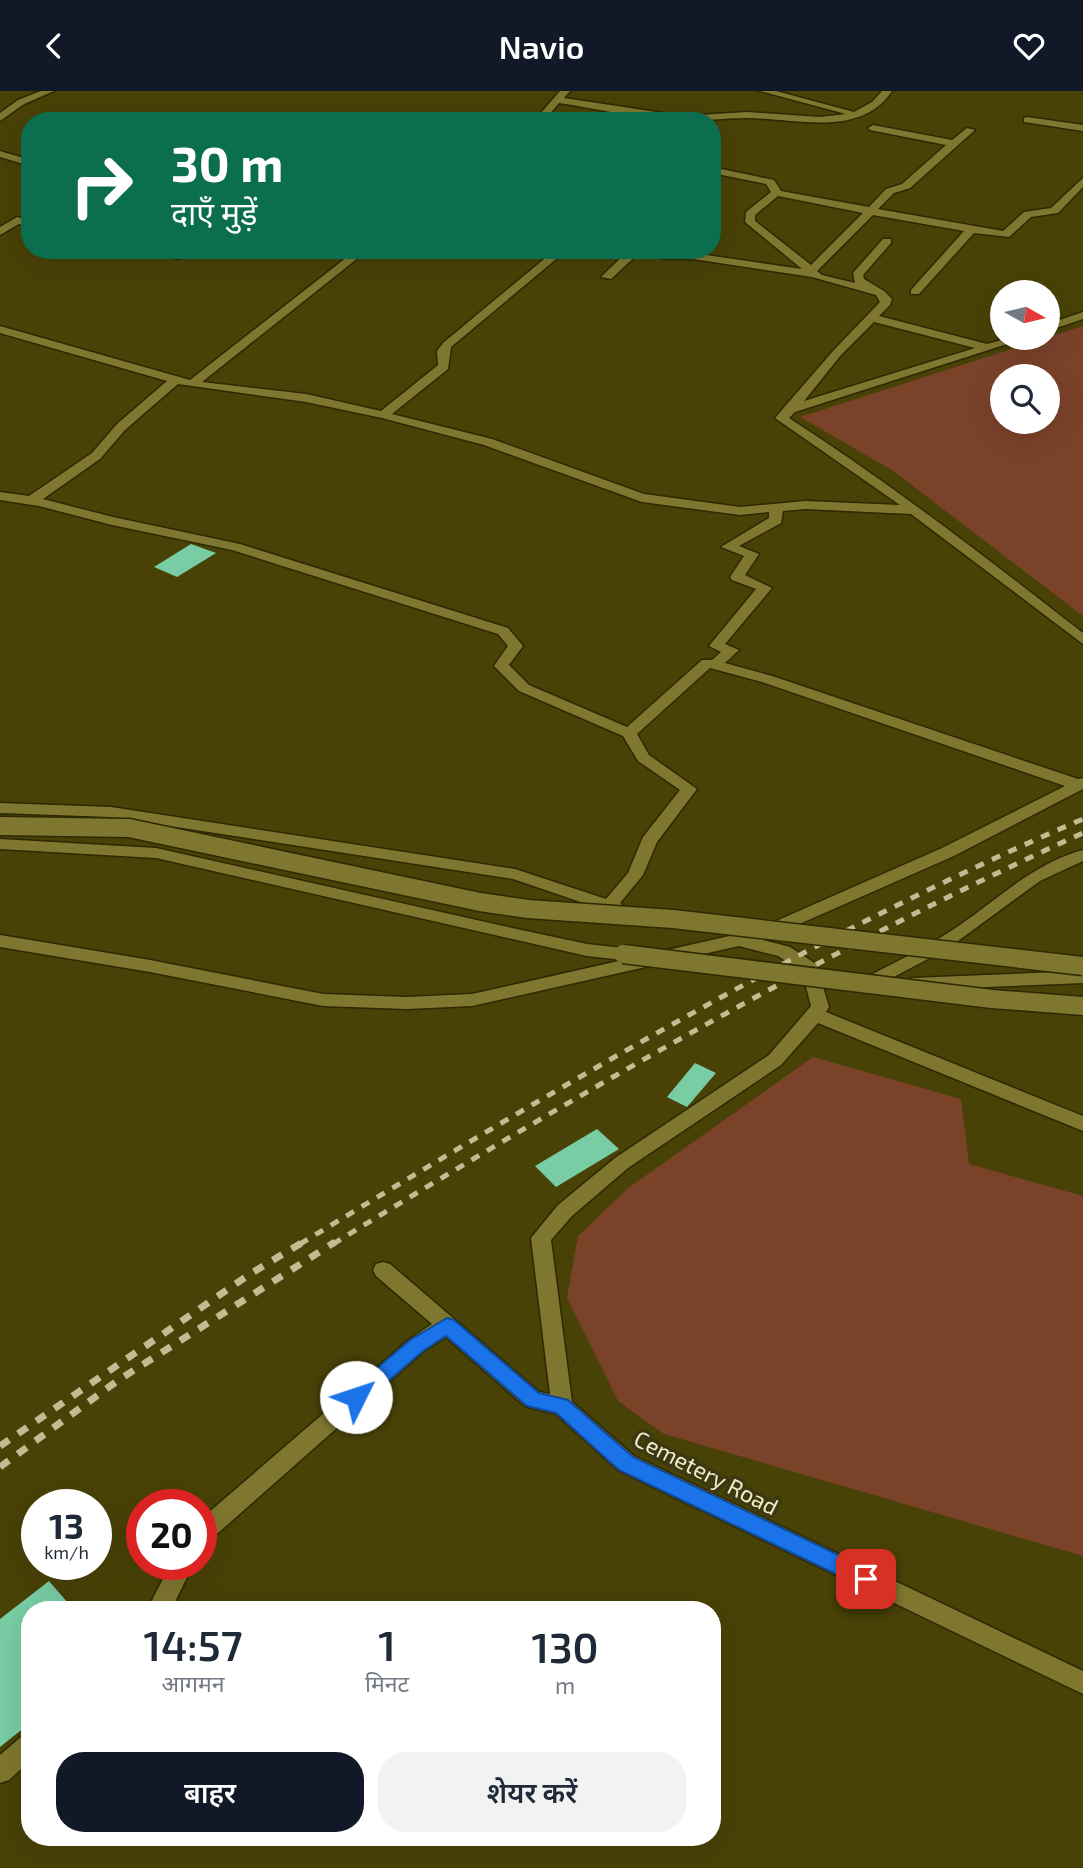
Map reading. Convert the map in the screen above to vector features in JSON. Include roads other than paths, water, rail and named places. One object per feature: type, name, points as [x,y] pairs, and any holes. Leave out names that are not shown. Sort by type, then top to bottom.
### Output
[{"type":"street","points":[[26,91],[43,93]]},
{"type":"street","points":[[546,112],[565,91]]},
{"type":"street","points":[[765,91],[854,113]]},
{"type":"street","points":[[818,104],[827,91]]},
{"type":"street","points":[[721,117],[747,115],[830,120],[879,105],[887,91]]},
{"type":"street","points":[[0,118],[21,101],[43,93]]},
{"type":"street","points":[[556,100],[636,112]]},
{"type":"street","points":[[1027,120],[1083,128]]},
{"type":"street","points":[[873,128],[954,143]]},
{"type":"street","points":[[811,272],[890,191],[906,185],[970,130]]},
{"type":"street","points":[[0,154],[21,160]]},
{"type":"street","points":[[721,172],[770,182],[777,193]]},
{"type":"street","points":[[811,272],[748,218],[769,195],[777,193],[1005,235],[1028,214],[1054,211],[1083,181]]},
{"type":"street","points":[[0,232],[21,217]]},
{"type":"street","points":[[17,221],[21,222]]},
{"type":"street","points":[[915,292],[971,229]]},
{"type":"street","points":[[887,241],[857,275],[859,281],[884,296],[886,303],[837,353],[781,418],[838,454],[916,510],[1083,640]]},
{"type":"street","points":[[192,384],[352,259]]},
{"type":"street","points":[[383,415],[444,366],[443,351],[447,345],[551,259]]},
{"type":"street","points":[[607,277],[627,259]]},
{"type":"street","points":[[708,259],[811,272],[874,290]]},
{"type":"street","points":[[1060,324],[1083,315]]},
{"type":"street","points":[[873,318],[987,348]]},
{"type":"street","points":[[0,330],[192,384],[306,398],[488,442],[642,498],[740,511],[776,506],[916,510]]},
{"type":"street","points":[[791,409],[990,347]]},
{"type":"street","points":[[31,501],[96,456],[121,427],[175,380]]},
{"type":"street","points":[[0,496],[235,547],[503,631],[516,646],[501,666],[524,688],[629,733],[643,758],[689,789],[649,841],[635,875],[609,906]]},
{"type":"street","points":[[715,665],[732,650],[716,646],[765,588],[737,577],[752,554],[728,547],[776,520],[776,506]]},
{"type":"street","points":[[629,733],[707,663],[767,679],[1081,784]]},
{"type":"street","points":[[0,941],[150,965],[323,1000],[407,1003],[472,1000],[751,938],[948,852],[1081,784]]},
{"type":"street","points":[[0,808],[111,812],[515,874],[668,925],[739,929],[751,938],[784,951],[810,968],[820,1007],[777,1058],[642,1149],[558,1216],[541,1238],[562,1406],[533,1400],[383,1270]]},
{"type":"street","points":[[0,826],[129,828],[468,899],[528,909],[673,919],[1083,966]]},
{"type":"street","points":[[0,844],[156,853],[587,950],[992,999],[1083,1006]]},
{"type":"street","points":[[863,986],[945,943],[1026,881],[1050,867],[1083,855]]},
{"type":"street","points":[[815,988],[1083,977]]},
{"type":"street","points":[[814,1014],[1083,1124]]},
{"type":"street","points":[[217,1519],[406,1354],[447,1325]]},
{"type":"street","name":"Cemetery Road","points":[[562,1406],[626,1464],[1083,1682]]},
{"type":"street","points":[[164,1601],[174,1580]]},
{"type":"street","points":[[0,1771],[21,1753]]},
{"type":"railway","points":[[300,1244],[587,1073],[782,964],[881,913],[1083,819]]},
{"type":"railway","points":[[333,1244],[702,1027],[890,926],[1083,833]]},
{"type":"railway","points":[[0,1446],[250,1274],[303,1242]]},
{"type":"railway","points":[[0,1467],[117,1381],[335,1242]]}]
